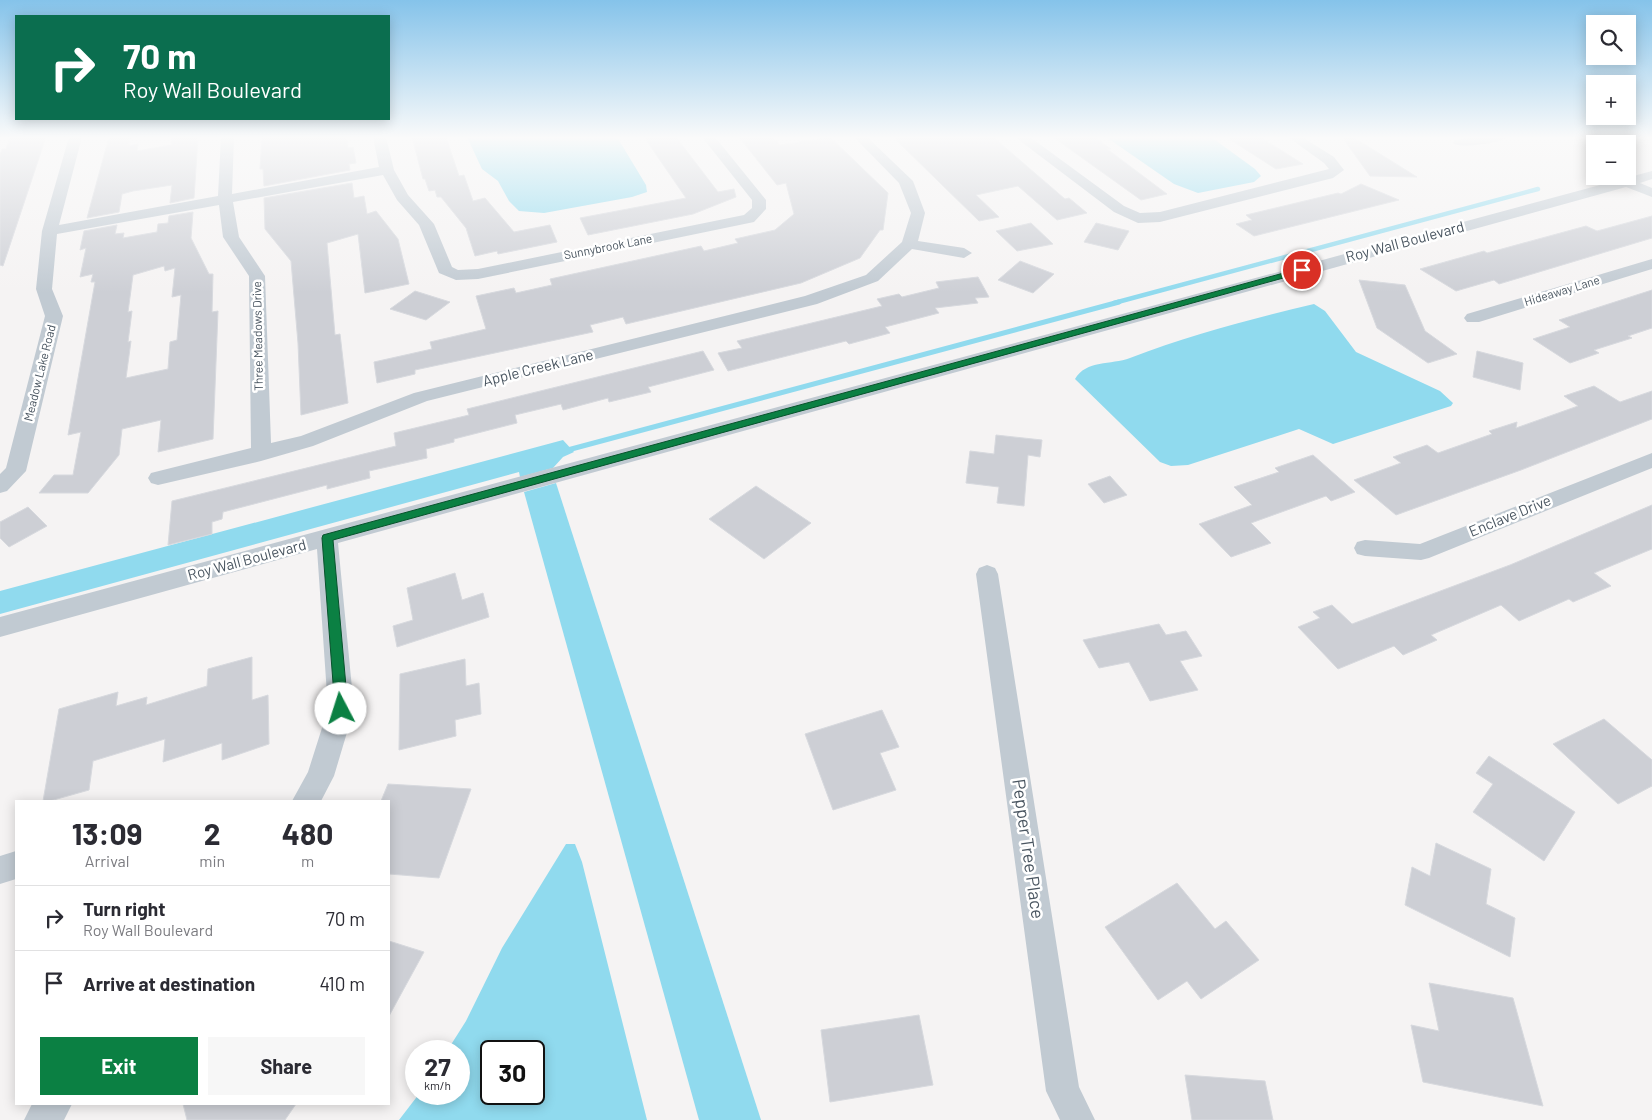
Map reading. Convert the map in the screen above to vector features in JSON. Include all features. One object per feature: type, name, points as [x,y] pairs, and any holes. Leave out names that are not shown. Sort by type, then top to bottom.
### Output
[{"type":"street","name":"Meadow Lake Road","points":[[0,486],[16,471],[54,316],[44,289],[50,231],[61,189]]},
{"type":"street","name":"Three Meadows Drive","points":[[225,189],[231,237],[257,276],[261,454]]},
{"type":"street","points":[[50,231],[279,189]]},
{"type":"street","name":"Sunnybrook Lane","points":[[397,189],[402,198],[426,224],[445,270],[456,275],[478,274],[749,219],[757,212],[760,206],[749,189]]},
{"type":"street","points":[[909,189],[918,212],[908,244],[964,253]]},
{"type":"street","points":[[1092,189],[1119,209],[1138,218],[1160,217],[1274,189]]},
{"type":"street","name":"Roy Wall Boulevard","points":[[0,628],[1600,189]]},
{"type":"street","name":"Apple Creek Lane","points":[[158,478],[261,454],[306,441],[421,397],[811,300],[872,278],[908,244]]},
{"type":"street","name":"Hideaway Lane","points":[[1473,318],[1652,264]]},
{"type":"street","name":"Enclave Drive","points":[[1365,548],[1421,552],[1652,460]]},
{"type":"street","points":[[307,800],[320,776],[341,709],[327,538]]},
{"type":"street","name":"Pepper Tree Place","points":[[987,574],[1063,1091],[1078,1120]]},
{"type":"street","points":[[0,870],[15,865]]},
{"type":"street","points":[[42,1120],[54,1105]]},
{"type":"water","points":[[503,189],[647,189],[647,192],[632,197],[544,213],[519,211],[509,201]]},
{"type":"water","points":[[1188,189],[1217,189],[1198,193]]},
{"type":"water","points":[[1314,304],[1325,311],[1356,352],[1440,391],[1453,403],[1451,406],[1333,444],[1299,429],[1188,465],[1171,466],[1160,462],[1075,379],[1080,373],[1092,366],[1123,360],[1221,328]]},
{"type":"water","points":[[563,440],[574,452],[563,457],[553,468],[520,477],[519,472],[0,614],[0,591]]},
{"type":"water","points":[[556,483],[761,1120],[699,1120],[524,492]]},
{"type":"water","points":[[566,844],[575,844],[582,862],[647,1120],[399,1120],[411,1105],[470,1105],[470,1040],[454,1040],[466,1021],[502,948]]},
{"type":"building","points":[[0,189],[29,189],[3,266],[0,265]]},
{"type":"building","points":[[95,189],[144,189],[122,194],[119,212],[87,218]]},
{"type":"building","points":[[172,189],[195,189],[194,198],[170,203]]},
{"type":"building","points":[[315,189],[353,189],[354,198],[364,196],[367,214],[376,211],[398,239],[409,284],[365,293],[358,234],[327,243],[335,335],[340,334],[348,403],[301,415],[298,343],[291,261],[265,229],[264,198]]},
{"type":"building","points":[[428,189],[469,189],[473,201],[485,198],[514,232],[550,225],[557,242],[498,254],[497,251],[475,256],[466,228],[441,197],[437,197],[435,190],[429,191]]},
{"type":"building","points":[[680,189],[716,189],[718,192],[734,189],[736,197],[693,214],[588,235],[580,218],[686,198]]},
{"type":"building","points":[[788,189],[884,189],[888,193],[883,230],[880,230],[860,258],[801,283],[626,324],[623,317],[590,325],[593,332],[415,370],[415,374],[377,383],[374,362],[432,349],[430,342],[486,329],[476,296],[514,288],[516,293],[552,285],[550,279],[701,246],[704,251],[738,243],[735,239],[775,230],[794,214]]},
{"type":"building","points":[[947,189],[1003,189],[976,195],[999,217],[979,221]]},
{"type":"building","points":[[1022,189],[1054,189],[1065,199],[1069,198],[1087,213],[1057,220]]},
{"type":"building","points":[[1126,189],[1161,189],[1167,194],[1141,200]]},
{"type":"building","points":[[1350,189],[1374,189],[1399,200],[1254,236],[1236,224],[1252,220],[1246,215],[1338,193],[1341,194]]},
{"type":"building","points":[[193,212],[191,238],[209,274],[213,274],[212,312],[218,311],[213,439],[158,452],[161,420],[122,429],[119,455],[88,493],[39,493],[54,475],[73,475],[81,432],[68,435],[95,282],[91,282],[93,274],[80,277],[86,248],[80,250],[84,231],[117,225],[115,234],[124,233],[123,238],[157,232],[158,224],[168,223],[169,216]],"holes":[[[164,266],[165,271],[175,268],[172,297],[181,295],[177,340],[170,342],[168,369],[126,378],[131,341],[128,342],[132,311],[128,312],[133,275]]]},
{"type":"building","points":[[1652,216],[1652,238],[1499,284],[1494,280],[1456,291],[1420,269],[1586,226],[1597,231]]},
{"type":"building","points":[[1031,223],[1053,244],[1017,251],[996,231]]},
{"type":"building","points":[[1096,223],[1129,231],[1118,250],[1084,242]]},
{"type":"building","points":[[1020,261],[1054,274],[1033,293],[998,280]]},
{"type":"building","points":[[978,277],[989,297],[975,298],[978,303],[935,308],[939,313],[885,327],[890,333],[849,344],[846,341],[728,371],[718,353],[742,348],[737,341],[882,306],[877,299],[899,294],[902,297],[939,288],[936,282]]},
{"type":"building","points":[[1359,280],[1405,285],[1425,331],[1457,354],[1428,363],[1377,328]]},
{"type":"building","points":[[1652,290],[1652,328],[1628,336],[1632,338],[1594,350],[1599,353],[1570,363],[1533,339],[1570,327],[1559,320]]},
{"type":"building","points":[[415,291],[450,302],[426,320],[390,309]]},
{"type":"building","points":[[703,351],[714,370],[648,387],[651,392],[609,402],[608,398],[563,410],[561,404],[515,415],[517,423],[454,439],[454,442],[426,449],[427,458],[369,471],[370,478],[327,489],[327,485],[223,512],[222,519],[212,522],[212,534],[168,545],[172,501],[396,446],[394,433],[469,415],[467,409]]},
{"type":"building","points":[[1477,351],[1523,363],[1520,390],[1473,377]]},
{"type":"building","points":[[1594,386],[1620,402],[1652,391],[1652,419],[1521,470],[1396,515],[1354,480],[1401,463],[1393,457],[1427,445],[1438,453],[1492,434],[1489,431],[1517,422],[1516,428],[1578,406],[1564,396]]},
{"type":"building","points":[[996,435],[1042,440],[1040,457],[1028,455],[1024,506],[997,503],[999,487],[966,483],[970,451],[994,454]]},
{"type":"building","points":[[1313,455],[1355,492],[1331,501],[1326,496],[1251,523],[1271,543],[1231,557],[1199,524],[1252,505],[1234,487],[1279,472],[1275,468]]},
{"type":"building","points":[[1110,476],[1127,495],[1104,503],[1088,484]]},
{"type":"building","points":[[756,486],[811,523],[764,559],[709,519]]},
{"type":"building","points":[[1652,505],[1652,549],[1594,573],[1611,586],[1573,602],[1569,599],[1519,621],[1501,605],[1431,635],[1437,640],[1403,655],[1394,646],[1338,669],[1298,627],[1320,618],[1313,612],[1332,605],[1352,624],[1510,565]]},
{"type":"building","points":[[28,507],[47,526],[9,547],[0,538],[0,522]]},
{"type":"building","points":[[455,573],[462,600],[483,593],[489,617],[397,647],[393,626],[413,620],[407,588]]},
{"type":"building","points":[[1159,624],[1166,635],[1186,631],[1202,656],[1180,661],[1198,690],[1150,701],[1129,662],[1099,668],[1083,640]]},
{"type":"building","points":[[252,657],[252,700],[268,695],[269,744],[222,760],[222,743],[163,762],[165,739],[93,761],[89,790],[54,800],[43,800],[59,709],[118,692],[116,706],[147,697],[146,705],[207,686],[208,669]]},
{"type":"building","points":[[465,659],[466,686],[479,683],[481,714],[455,720],[456,736],[399,750],[400,674]]},
{"type":"building","points":[[882,710],[899,747],[880,753],[896,790],[833,810],[805,734]]},
{"type":"building","points":[[1604,719],[1652,760],[1652,786],[1618,804],[1553,744]]},
{"type":"building","points":[[1489,756],[1575,812],[1544,861],[1473,812],[1493,784],[1476,773]]},
{"type":"building","points":[[388,784],[471,789],[439,878],[390,874],[390,800],[381,800]]},
{"type":"building","points":[[1436,843],[1491,869],[1486,904],[1515,918],[1510,957],[1405,905],[1412,867],[1430,876]]},
{"type":"building","points":[[1177,883],[1215,929],[1226,921],[1259,960],[1201,999],[1187,981],[1158,1000],[1105,927]]},
{"type":"building","points":[[390,941],[424,952],[390,1014]]},
{"type":"building","points":[[1429,983],[1513,998],[1543,1106],[1423,1082],[1411,1025],[1439,1031]]},
{"type":"building","points":[[919,1015],[933,1085],[830,1102],[821,1030]]},
{"type":"building","points":[[1185,1075],[1265,1081],[1273,1120],[1192,1120]]},
{"type":"building","points":[[183,1105],[295,1105],[285,1120],[187,1120]]},
{"type":"waterway","points":[[1114,303],[1537,189]]},
{"type":"waterway","points":[[564,451],[1119,302]]},
{"type":"route","points":[[341,709],[327,538],[1302,270]]}]
